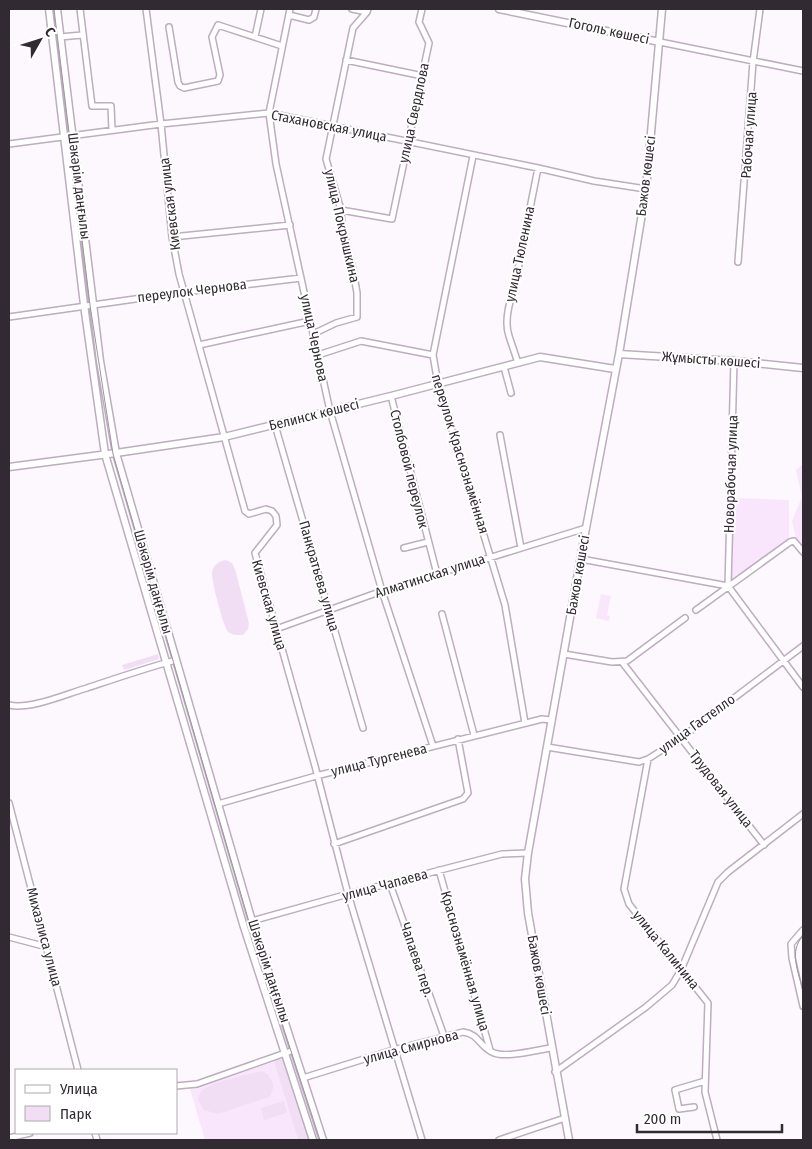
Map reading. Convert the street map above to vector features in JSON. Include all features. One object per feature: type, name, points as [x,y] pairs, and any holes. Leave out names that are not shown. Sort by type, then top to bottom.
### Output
[{"type":"main road","name":"Шәкәрім даңғылы","points":[[49,9],[84,305],[105,454],[243,924],[313,1140]]},
{"type":"main road","name":"Шәкәрім даңғылы","points":[[57,9],[93,304],[104,386],[116,453],[252,921],[323,1140]]},
{"type":"main road","name":"Гоголь көшесі","points":[[499,9],[660,42]]},
{"type":"main road","name":"Бажов көшесі","points":[[569,1140],[526,902],[525,879],[551,720],[619,354],[646,189],[662,9]]},
{"type":"main road","name":"Жұмысты көшесі","points":[[619,354],[734,361],[803,368]]},
{"type":"main road","name":"Белинск көшесі","points":[[9,467],[224,437],[540,357],[615,369]]},
{"type":"main road","name":"улица Тургенева","points":[[208,806],[218,804]]},
{"type":"main road","name":"улица Чапаева","points":[[243,924],[252,921]]},
{"type":"main road","name":"улица Смирнова","points":[[294,1080],[303,1078]]},
{"type":"street","points":[[80,9],[92,106],[111,106],[112,130]]},
{"type":"street","name":"Киевская улица","points":[[146,9],[161,124],[172,237],[179,274],[245,511],[249,514],[266,510],[272,511],[276,516],[277,525],[255,553],[348,894],[422,1140]]},
{"type":"street","points":[[255,37],[261,9]]},
{"type":"street","name":"улица Чернова","points":[[290,9],[269,113],[276,164],[330,411],[382,591],[433,746]]},
{"type":"street","points":[[289,15],[309,20],[314,16],[316,9]]},
{"type":"street","points":[[352,9],[368,11]]},
{"type":"street","name":"улица Свердлова","points":[[341,210],[392,219],[429,43],[419,22],[422,9]]},
{"type":"street","name":"Рабочая улица","points":[[738,262],[753,62],[760,9]]},
{"type":"street","name":"улица Покрышкина","points":[[313,334],[336,323],[357,317],[357,293],[342,226],[341,210],[326,159],[353,28],[368,11]]},
{"type":"street","points":[[169,27],[178,82],[184,88],[218,81],[220,75],[212,36],[218,25],[282,46]]},
{"type":"street","points":[[60,37],[82,35]]},
{"type":"street","points":[[660,42],[803,71]]},
{"type":"street","points":[[346,60],[423,76]]},
{"type":"street","name":"Стахановская улица","points":[[9,144],[161,124],[269,113],[594,181],[646,189]]},
{"type":"street","name":"переулок Краснознамённая","points":[[473,156],[433,355],[438,384],[505,605],[525,723]]},
{"type":"street","name":"улица Тюленина","points":[[518,363],[509,336],[509,305],[514,289],[538,168]]},
{"type":"street","points":[[172,237],[290,225]]},
{"type":"street","name":"переулок Чернова","points":[[9,317],[84,305],[301,278]]},
{"type":"street","points":[[200,345],[310,322]]},
{"type":"street","points":[[318,356],[361,341],[433,355]]},
{"type":"street","name":"Новорабочая улица","points":[[728,586],[734,361]]},
{"type":"street","points":[[504,367],[511,393]]},
{"type":"street","name":"Столбовой переулок","points":[[391,396],[437,574]]},
{"type":"street","name":"Панкратьева улица","points":[[275,425],[363,728]]},
{"type":"street","points":[[500,435],[521,548]]},
{"type":"street","name":"Алматинская улица","points":[[276,629],[382,591],[586,528]]},
{"type":"street","name":"Столбовой переулок","points":[[404,548],[428,542]]},
{"type":"street","points":[[696,610],[790,542],[794,542],[803,552]]},
{"type":"street","points":[[581,559],[728,586],[803,686]]},
{"type":"street","points":[[442,614],[474,735]]},
{"type":"street","points":[[564,654],[626,662],[685,618]]},
{"type":"street","name":"улица Гастелло","points":[[547,746],[639,762],[648,759],[681,738],[803,646]]},
{"type":"street","points":[[9,705],[15,707],[44,701],[176,660]]},
{"type":"street","name":"Трудовая улица","points":[[622,662],[764,845]]},
{"type":"street","name":"улица Тургенева","points":[[218,804],[458,739],[542,719],[551,720]]},
{"type":"street","points":[[334,844],[463,799],[468,793],[458,739]]},
{"type":"street","name":"улица Калинина","points":[[648,759],[624,888],[629,904],[708,1003],[705,1092],[717,1140]]},
{"type":"street","name":"Михаэлиса улица","points":[[9,803],[78,1069]]},
{"type":"street","points":[[556,1072],[646,1007],[672,985],[682,970],[718,882],[728,872],[803,814]]},
{"type":"street","name":"улица Чапаева","points":[[252,921],[502,854],[528,854]]},
{"type":"street","name":"Краснознамённая улица","points":[[439,870],[490,1052]]},
{"type":"street","name":"Чапаева пер.","points":[[390,884],[444,1036]]},
{"type":"street","points":[[803,930],[790,944],[803,1006]]},
{"type":"street","points":[[9,937],[47,947]]},
{"type":"street","name":"улица Смирнова","points":[[303,1078],[394,1050],[463,1032],[472,1033],[490,1052]]},
{"type":"street","points":[[490,1052],[500,1055],[551,1048]]},
{"type":"street","points":[[178,1086],[198,1084],[294,1050]]},
{"type":"street","points":[[694,1107],[679,1110],[675,1090],[705,1081]]},
{"type":"street","points":[[500,1140],[565,1118]]},
{"type":"street","points":[[9,1138],[26,1134]]},
{"type":"shaded area","points":[[803,464],[803,550],[797,543],[792,521],[802,497],[796,470]]},
{"type":"shaded area","points":[[734,498],[789,500],[789,537],[784,544],[773,552],[732,578]]},
{"type":"shaded area","points":[[601,594],[611,596],[607,615],[610,616],[609,621],[596,618]]},
{"type":"shaded area","points":[[274,1062],[298,1140],[205,1140],[190,1089]]},
{"type":"green space","points":[[226,560],[232,563],[235,569],[249,623],[248,629],[243,635],[234,635],[228,632],[215,592],[212,576],[213,569],[217,563]]},
{"type":"green space","points":[[158,654],[159,659],[124,670],[122,665]]},
{"type":"green space","points":[[283,1059],[309,1140],[298,1140],[274,1062]]},
{"type":"green space","points":[[262,1071],[273,1082],[273,1089],[269,1097],[218,1114],[204,1110],[198,1100],[201,1092],[211,1085]]},
{"type":"green space","points":[[284,1101],[287,1113],[264,1120],[261,1108]]},
{"type":"tram line","points":[[54,9],[90,305],[113,454],[249,922],[320,1140]]},
{"type":"tram line","points":[[803,936],[796,948],[795,955],[803,991]]}]
